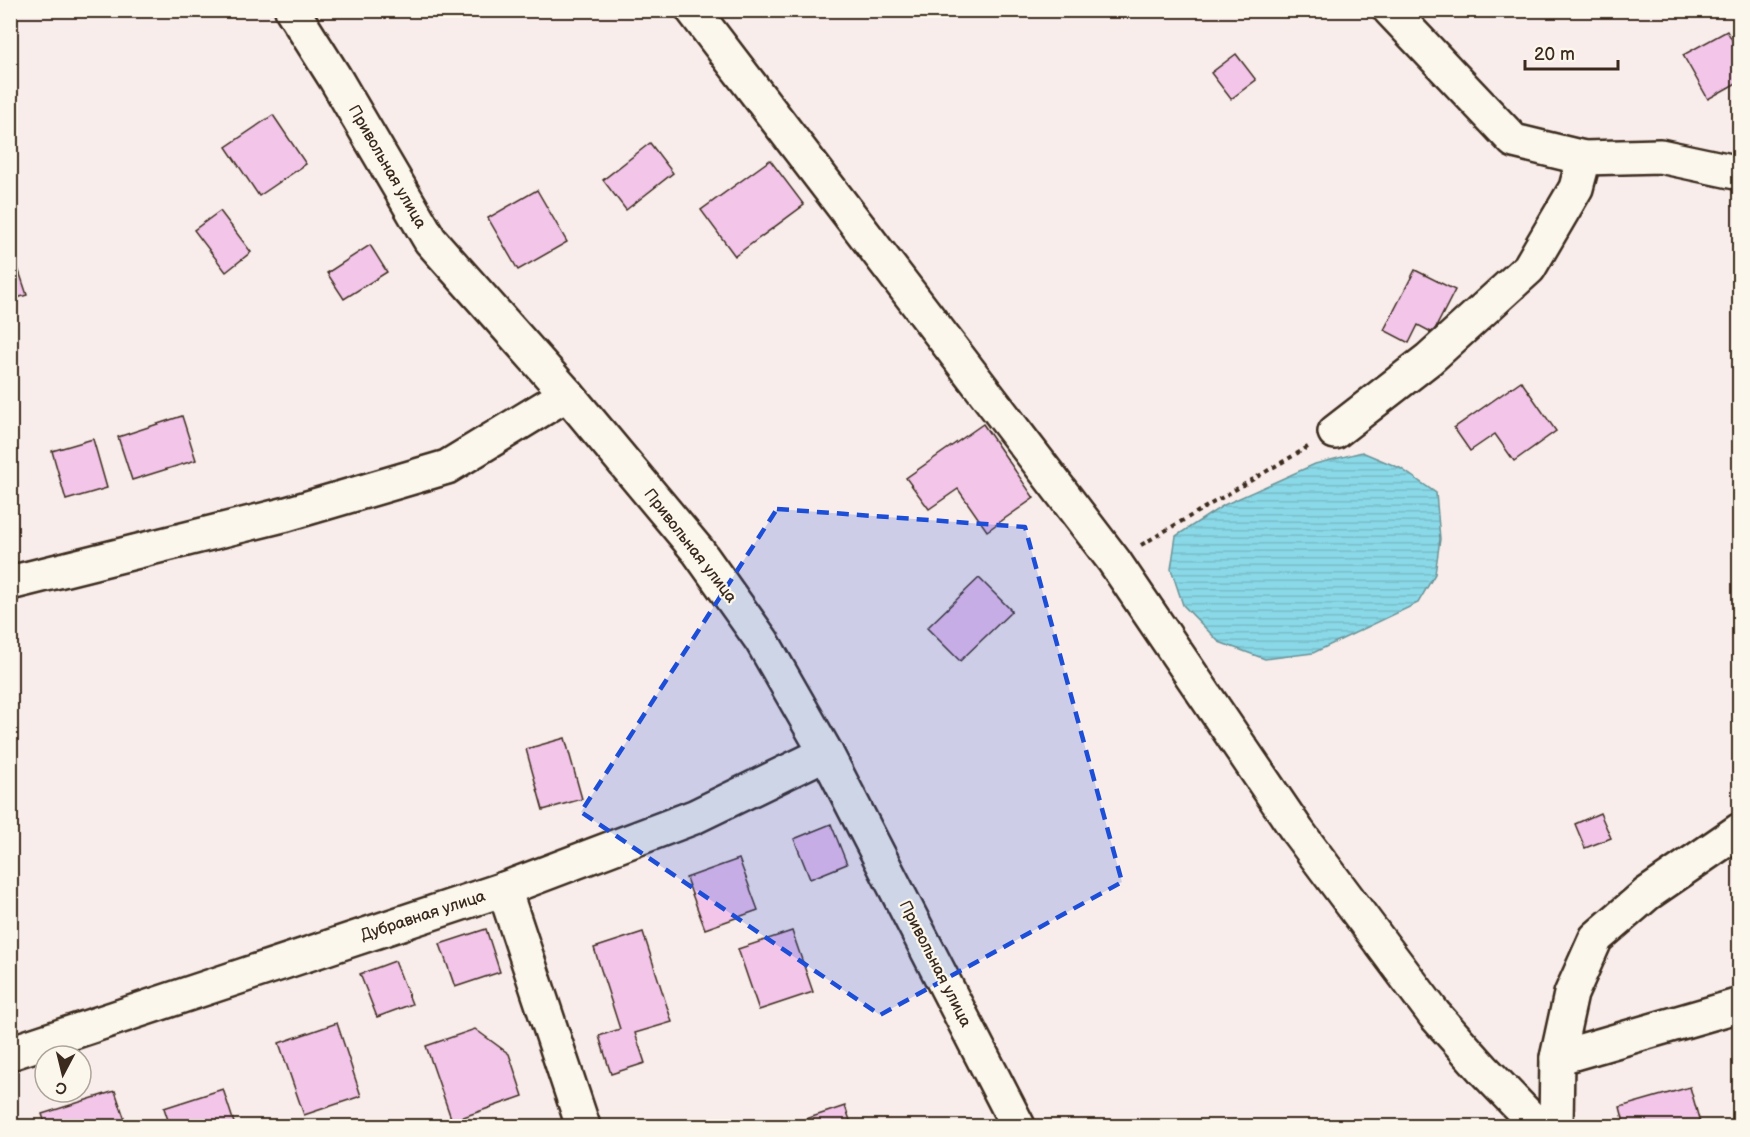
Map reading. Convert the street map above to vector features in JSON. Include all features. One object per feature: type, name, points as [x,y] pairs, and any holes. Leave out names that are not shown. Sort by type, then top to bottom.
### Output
[{"type":"street","name":"Привольная улица","points":[[292,10],[336,78],[430,240],[567,394],[698,551],[762,641],[826,753],[1018,1126]]},
{"type":"street","points":[[693,10],[1114,561],[1298,832],[1434,1014],[1538,1126]]},
{"type":"street","points":[[1390,10],[1514,141],[1584,158],[1660,156],[1740,173]]},
{"type":"street","points":[[1335,432],[1429,359],[1529,268],[1576,188],[1584,158]]},
{"type":"street","points":[[10,582],[287,514],[447,467],[567,394]]},
{"type":"street","name":"Дубравная улица","points":[[10,1053],[504,889],[694,817],[826,753]]},
{"type":"street","points":[[1556,1126],[1557,1058],[1571,994],[1596,938],[1647,894],[1740,830]]},
{"type":"street","points":[[504,889],[583,1126]]},
{"type":"street","points":[[1557,1058],[1740,1005]]},
{"type":"path","points":[[1114,561],[1335,432]]},
{"type":"highlighted area","points":[[777,509],[1025,527],[1122,882],[880,1015],[581,812]]},
{"type":"water","points":[[1362,452],[1400,468],[1436,493],[1440,539],[1435,574],[1418,603],[1313,653],[1265,659],[1219,642],[1183,605],[1171,569],[1176,536],[1224,505],[1315,464]]},
{"type":"building","points":[[1727,31],[1740,54],[1740,81],[1708,99],[1683,55]]},
{"type":"building","points":[[1236,54],[1256,80],[1231,99],[1211,73]]},
{"type":"building","points":[[273,115],[306,164],[259,196],[226,147]]},
{"type":"building","points":[[650,143],[673,173],[626,210],[603,180]]},
{"type":"building","points":[[770,160],[804,205],[735,256],[701,210]]},
{"type":"building","points":[[537,190],[567,242],[518,270],[488,218]]},
{"type":"building","points":[[220,211],[251,252],[226,272],[194,230]]},
{"type":"building","points":[[370,245],[387,272],[344,299],[327,273]]},
{"type":"building","points":[[13,253],[27,295],[10,300],[10,254]]},
{"type":"building","points":[[1415,270],[1455,290],[1433,333],[1418,325],[1409,343],[1384,330]]},
{"type":"building","points":[[1521,381],[1556,431],[1514,461],[1495,434],[1470,451],[1454,428]]},
{"type":"building","points":[[182,416],[196,460],[132,480],[118,437]]},
{"type":"building","points":[[983,424],[1034,498],[987,531],[958,489],[929,509],[906,478]]},
{"type":"building","points":[[93,439],[107,488],[66,500],[52,451]]},
{"type":"building","points":[[979,578],[1012,611],[960,661],[927,628]]},
{"type":"building","points":[[565,738],[582,799],[543,810],[526,749]]},
{"type":"building","points":[[1600,813],[1611,838],[1585,848],[1575,824]]},
{"type":"building","points":[[831,824],[847,864],[810,879],[794,839]]},
{"type":"building","points":[[739,859],[758,910],[705,929],[686,878]]},
{"type":"building","points":[[486,929],[500,972],[455,987],[440,944]]},
{"type":"building","points":[[792,931],[813,992],[759,1010],[738,949]]},
{"type":"building","points":[[643,932],[672,1022],[635,1033],[645,1063],[611,1074],[599,1036],[620,1029],[594,948]]},
{"type":"building","points":[[395,961],[412,1004],[377,1017],[360,974]]},
{"type":"building","points":[[337,1023],[361,1096],[304,1115],[279,1043]]},
{"type":"building","points":[[475,1029],[509,1054],[523,1096],[452,1121],[426,1046]]},
{"type":"building","points":[[1690,1087],[1701,1126],[1625,1126],[1620,1107]]},
{"type":"building","points":[[223,1089],[235,1126],[170,1126],[164,1108]]},
{"type":"building","points":[[115,1091],[127,1126],[46,1126],[42,1114],[74,1104],[93,1104],[93,1098]]},
{"type":"building","points":[[845,1106],[852,1126],[785,1126]]}]
